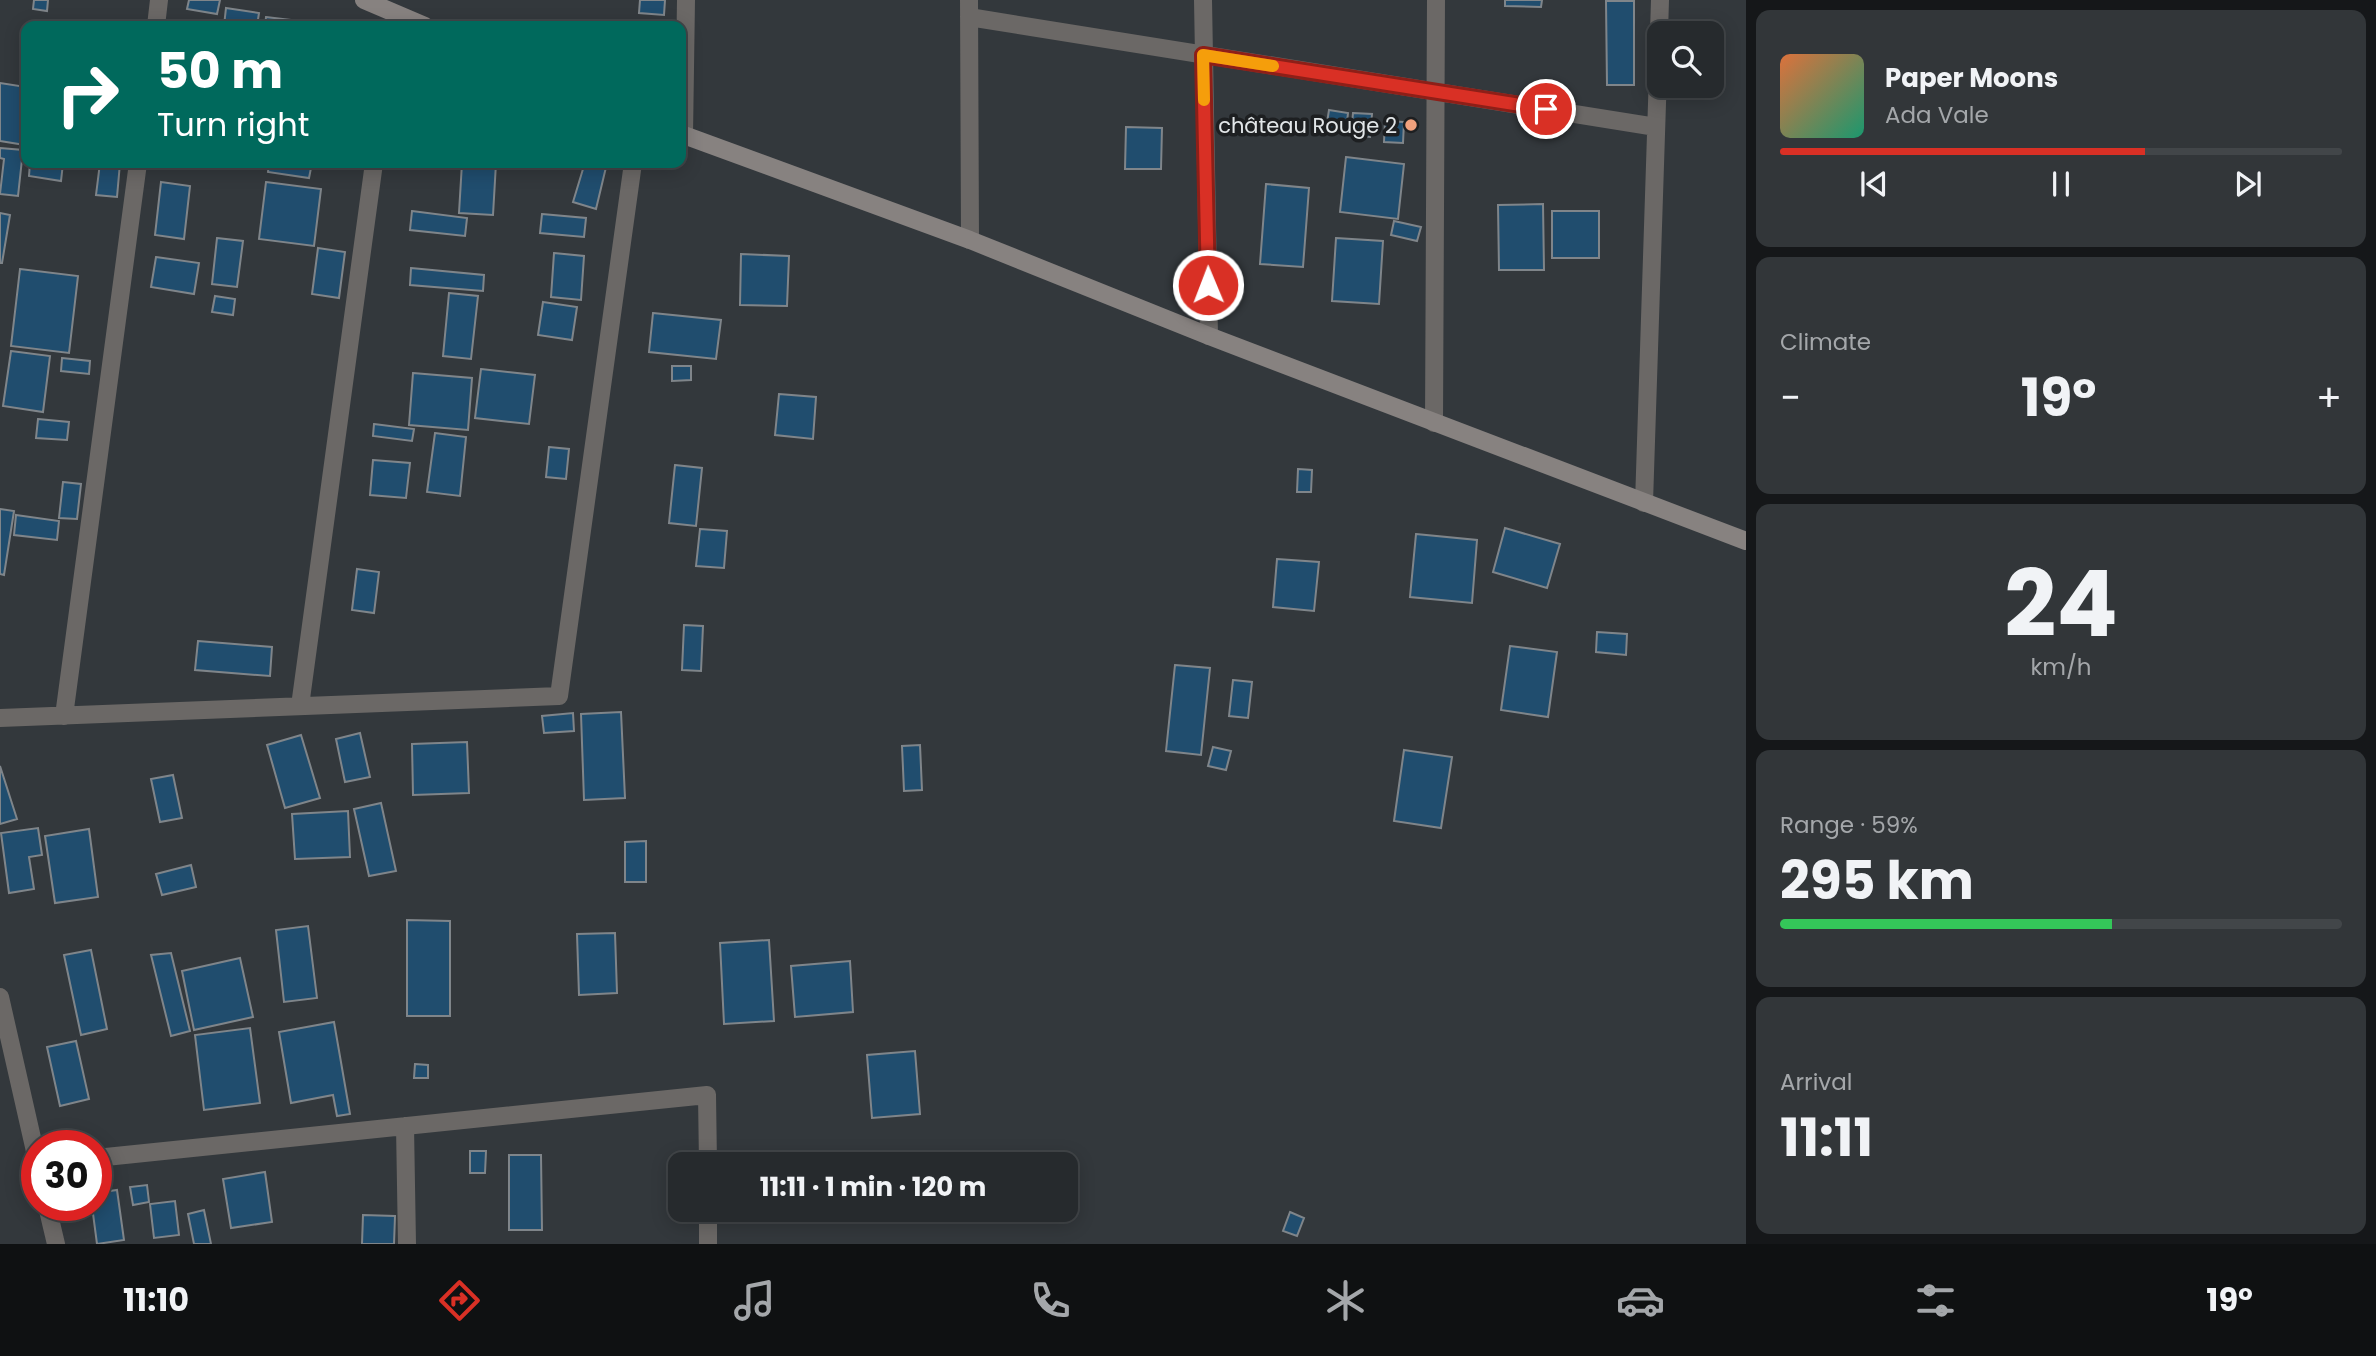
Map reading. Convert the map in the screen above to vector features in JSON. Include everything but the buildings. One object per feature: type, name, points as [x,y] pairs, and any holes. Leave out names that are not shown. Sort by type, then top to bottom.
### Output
[{"type":"street","points":[[157,21],[159,0]]},
{"type":"street","points":[[364,0],[394,20]]},
{"type":"street","points":[[685,21],[686,0]]},
{"type":"street","points":[[1203,0],[1209,336]]},
{"type":"street","points":[[1434,423],[1436,0]]},
{"type":"street","points":[[1659,21],[1660,0]]},
{"type":"street","points":[[970,240],[969,9],[1203,55],[1656,127]]},
{"type":"street","points":[[1644,503],[1657,98]]},
{"type":"street","points":[[686,136],[970,240],[1209,336],[1746,541]]},
{"type":"street","points":[[64,716],[137,168]]},
{"type":"street","points":[[300,706],[373,168]]},
{"type":"street","points":[[0,718],[559,696],[632,168]]},
{"type":"street","points":[[0,997],[30,1130]]},
{"type":"street","points":[[112,1156],[707,1095],[708,1152]]},
{"type":"street","points":[[405,1126],[407,1244]]},
{"type":"street","points":[[51,1221],[56,1244]]},
{"type":"street","points":[[704,1243],[706,1222]]},
{"type":"slow traffic","points":[[1204,100],[1203,55],[1273,66]]},
{"type":"place","name":"château Rouge 2","points":[[1411,125]]},
{"type":"route","points":[[1208,285],[1203,55],[1546,109]]}]
